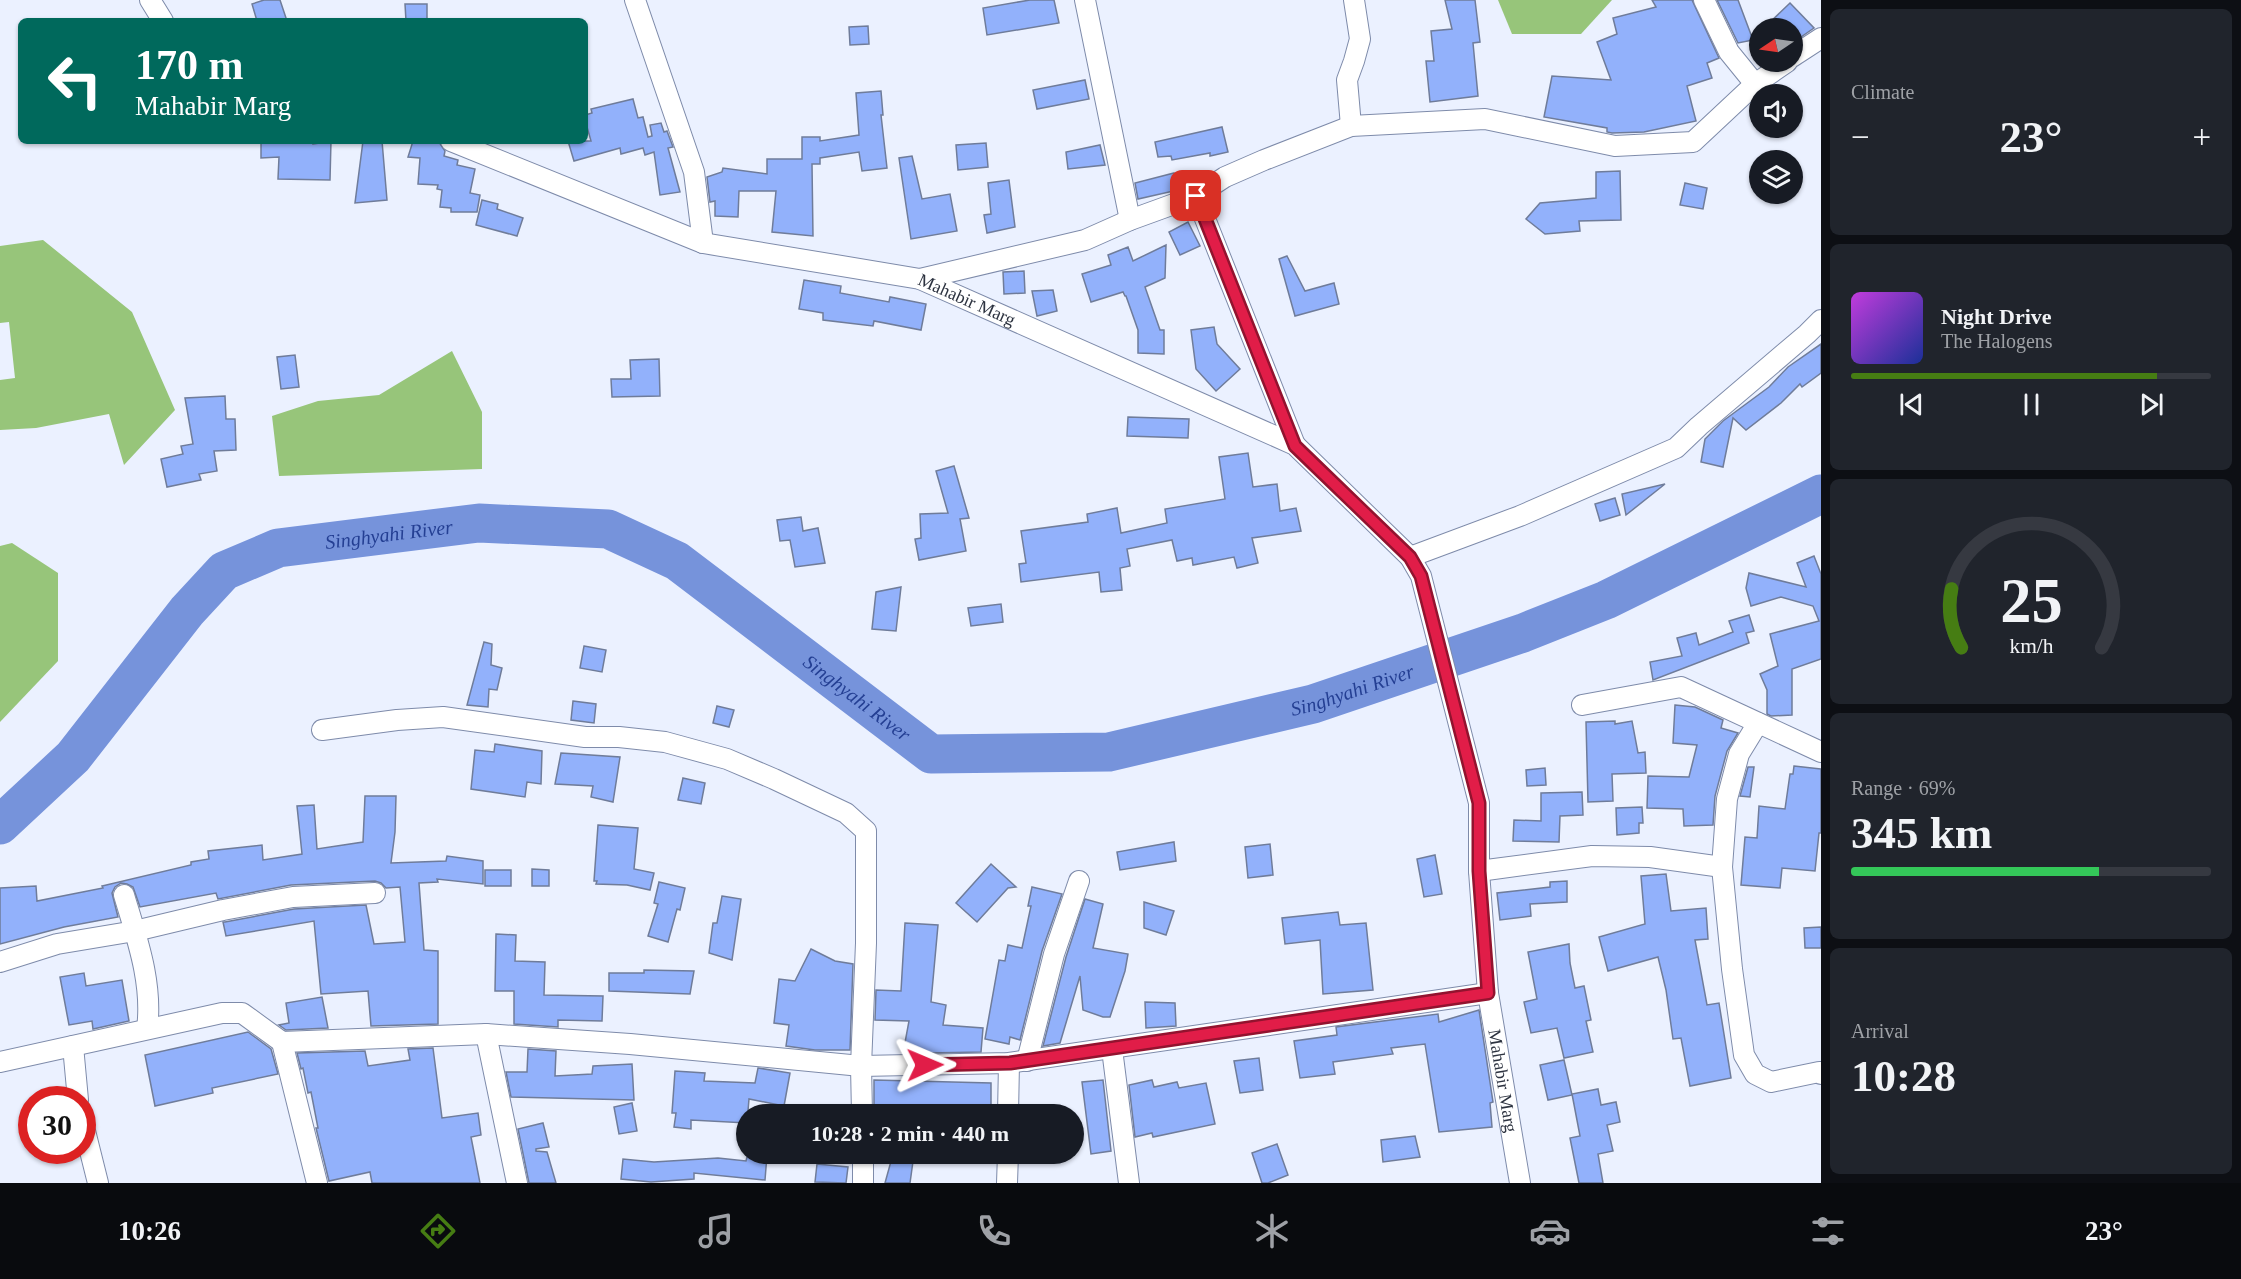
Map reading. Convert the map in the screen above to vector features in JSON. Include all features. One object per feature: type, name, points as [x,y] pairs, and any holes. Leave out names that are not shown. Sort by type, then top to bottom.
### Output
[{"type":"street","points":[[150,0],[161,18]]},
{"type":"street","points":[[635,0],[694,172],[703,243]]},
{"type":"street","points":[[1085,0],[1130,220]]},
{"type":"street","points":[[1351,126],[1347,80],[1360,39],[1354,0]]},
{"type":"street","points":[[1704,0],[1729,52],[1755,84],[1772,72]]},
{"type":"street","points":[[1803,50],[1821,38]]},
{"type":"street","points":[[920,279],[1085,240],[1130,220],[1196,196],[1225,177],[1351,126],[1485,119],[1616,146],[1693,142],[1749,90]]},
{"type":"street","name":"Mahabir Marg","points":[[458,144],[703,243],[920,279],[1295,446],[1410,557],[1421,576],[1479,803],[1479,871],[1488,993],[1520,1183]]},
{"type":"street","points":[[1196,196],[1295,446]]},
{"type":"street","points":[[1410,557],[1520,516],[1676,448],[1821,320]]},
{"type":"street","points":[[1582,705],[1681,687],[1821,752]]},
{"type":"street","points":[[322,730],[397,720],[443,717],[585,737],[619,737],[665,742],[727,759],[846,813],[866,831],[862,1104]]},
{"type":"street","points":[[1758,723],[1738,754],[1727,799],[1722,867],[1732,969],[1744,1055],[1755,1074],[1771,1082],[1818,1072],[1821,1074]]},
{"type":"street","points":[[1479,871],[1592,856],[1650,857],[1722,867]]},
{"type":"street","points":[[1010,1104],[1018,1062],[1079,881]]},
{"type":"street","points":[[0,962],[57,944],[135,931],[223,910],[293,897],[375,893]]},
{"type":"street","points":[[124,895],[148,984],[150,1008],[147,1029]]},
{"type":"street","points":[[0,1062],[222,1013],[242,1013],[282,1042],[486,1034],[630,1044],[861,1066],[1018,1062],[1488,993]]},
{"type":"street","points":[[486,1034],[517,1183]]},
{"type":"street","points":[[282,1042],[317,1183]]},
{"type":"street","points":[[73,1046],[77,1086]]},
{"type":"street","points":[[1112,1049],[1129,1183]]},
{"type":"street","points":[[93,1164],[98,1183]]},
{"type":"street","points":[[863,1164],[863,1183]]},
{"type":"street","points":[[1007,1183],[1008,1164]]},
{"type":"green space","points":[[1498,0],[1612,0],[1581,34],[1512,34]]},
{"type":"green space","points":[[43,240],[132,312],[175,410],[124,465],[109,414],[36,428],[0,430],[0,380],[15,378],[9,322],[0,323],[0,246]]},
{"type":"green space","points":[[452,351],[482,412],[482,469],[279,476],[272,416],[318,401],[379,395]]},
{"type":"green space","points":[[12,543],[58,573],[58,661],[0,722],[0,546]]},
{"type":"building","points":[[264,0],[280,0],[286,18],[256,18],[252,4]]},
{"type":"building","points":[[1030,0],[1054,0],[1059,23],[987,35],[983,8]]},
{"type":"building","points":[[1445,0],[1475,0],[1480,42],[1473,43],[1478,96],[1430,102],[1426,61],[1434,61],[1431,31],[1452,29]]},
{"type":"building","points":[[1652,0],[1692,0],[1719,58],[1707,63],[1712,78],[1687,86],[1696,121],[1644,132],[1612,133],[1607,132],[1607,128],[1544,117],[1552,76],[1611,80],[1597,42],[1617,34],[1613,18],[1656,7]]},
{"type":"building","points":[[1717,0],[1738,0],[1749,29],[1749,41],[1738,43]]},
{"type":"building","points":[[1790,3],[1814,28],[1803,36],[1803,18],[1774,18]]},
{"type":"building","points":[[405,4],[427,4],[427,18],[406,18]]},
{"type":"building","points":[[868,26],[869,44],[850,45],[849,27]]},
{"type":"building","points":[[1085,80],[1089,99],[1037,109],[1033,90]]},
{"type":"building","points":[[881,91],[883,115],[881,115],[887,168],[862,171],[859,152],[820,158],[820,164],[812,164],[813,236],[772,232],[776,191],[739,191],[738,217],[715,216],[715,201],[710,202],[707,177],[722,172],[723,168],[767,174],[767,159],[802,159],[802,137],[820,137],[820,141],[859,135],[856,93]]},
{"type":"building","points":[[633,99],[638,118],[643,117],[648,137],[652,136],[650,125],[661,123],[673,147],[668,148],[680,192],[660,195],[654,152],[645,155],[643,148],[621,154],[620,148],[574,161],[569,144],[588,144],[588,141],[591,141],[588,130],[588,114],[592,113],[591,109]]},
{"type":"building","points":[[1222,127],[1228,152],[1172,160],[1171,156],[1158,157],[1155,142]]},
{"type":"building","points":[[986,143],[988,167],[958,170],[956,145]]},
{"type":"building","points":[[261,144],[331,144],[330,180],[278,179],[279,157],[261,158]]},
{"type":"building","points":[[363,144],[382,144],[387,200],[355,203]]},
{"type":"building","points":[[412,144],[440,144],[445,151],[444,156],[458,160],[457,165],[475,169],[470,193],[480,195],[477,212],[451,212],[451,208],[440,207],[442,190],[437,189],[438,185],[418,184],[420,158],[408,157]]},
{"type":"building","points":[[1100,145],[1105,165],[1068,169],[1066,152]]},
{"type":"building","points":[[912,156],[922,199],[950,194],[957,231],[911,239],[899,158]]},
{"type":"building","points":[[1620,171],[1621,220],[1579,221],[1580,231],[1545,234],[1526,219],[1540,203],[1596,198],[1596,172]]},
{"type":"building","points":[[1174,173],[1178,190],[1138,199],[1135,183]]},
{"type":"building","points":[[1009,180],[1015,227],[987,233],[984,215],[991,214],[988,183]]},
{"type":"building","points":[[1685,183],[1707,188],[1703,209],[1680,205]]},
{"type":"building","points":[[482,200],[498,204],[497,209],[523,218],[517,236],[476,225]]},
{"type":"building","points":[[1188,222],[1200,246],[1180,255],[1169,232]]},
{"type":"building","points":[[1166,245],[1165,278],[1145,287],[1160,330],[1164,330],[1164,354],[1138,353],[1138,330],[1126,296],[1123,292],[1091,302],[1082,274],[1111,265],[1108,255],[1128,247],[1133,261]]},
{"type":"building","points":[[1287,256],[1305,291],[1334,283],[1339,304],[1295,316],[1279,259]]},
{"type":"building","points":[[1024,271],[1025,293],[1004,294],[1003,272]]},
{"type":"building","points":[[804,280],[841,286],[840,293],[889,302],[890,297],[926,304],[921,330],[874,321],[873,326],[823,320],[823,313],[799,309]]},
{"type":"building","points":[[1053,290],[1057,311],[1037,316],[1032,291]]},
{"type":"building","points":[[1214,327],[1217,344],[1240,369],[1216,391],[1196,369],[1191,330]]},
{"type":"building","points":[[1821,344],[1821,373],[1802,387],[1800,384],[1781,403],[1746,430],[1733,418],[1723,467],[1701,462],[1705,439],[1723,421],[1769,387],[1788,367]]},
{"type":"building","points":[[295,355],[299,387],[281,389],[277,357]]},
{"type":"building","points":[[659,359],[660,396],[612,397],[611,379],[631,379],[630,360]]},
{"type":"building","points":[[225,396],[226,419],[235,419],[236,450],[214,451],[217,471],[199,474],[201,480],[167,487],[161,459],[183,454],[181,446],[193,444],[185,398]]},
{"type":"building","points":[[1128,417],[1189,419],[1188,438],[1127,436]]},
{"type":"building","points":[[1248,453],[1253,487],[1277,484],[1280,511],[1296,508],[1301,531],[1252,538],[1258,563],[1237,568],[1234,557],[1193,565],[1192,558],[1177,561],[1172,540],[1127,549],[1130,566],[1120,568],[1122,590],[1101,592],[1099,572],[1021,582],[1019,564],[1026,563],[1021,531],[1088,522],[1087,514],[1117,508],[1121,533],[1167,523],[1165,509],[1225,499],[1219,457]]},
{"type":"building","points":[[954,466],[969,518],[960,519],[966,551],[919,560],[915,539],[921,538],[920,514],[948,513],[936,471]]},
{"type":"building","points":[[1665,484],[1626,515],[1622,494]]},
{"type":"building","points":[[1615,498],[1620,515],[1600,521],[1595,504]]},
{"type":"building","points":[[801,517],[803,531],[818,528],[825,563],[795,567],[790,540],[780,541],[777,520]]},
{"type":"building","points":[[1814,556],[1821,574],[1821,659],[1792,669],[1792,715],[1771,716],[1767,714],[1767,690],[1760,674],[1778,666],[1770,634],[1819,621],[1813,606],[1781,597],[1751,606],[1746,588],[1749,573],[1806,587],[1797,563]]},
{"type":"building","points":[[901,587],[896,631],[872,629],[876,592]]},
{"type":"building","points":[[1001,604],[1003,622],[971,626],[968,608]]},
{"type":"building","points":[[1749,615],[1754,631],[1746,633],[1749,643],[1653,680],[1650,662],[1682,656],[1677,638],[1696,633],[1699,645],[1733,632],[1729,621]]},
{"type":"building","points":[[484,642],[492,644],[491,665],[502,668],[497,690],[489,689],[488,707],[467,705]]},
{"type":"building","points":[[584,646],[606,650],[602,672],[580,668]]},
{"type":"building","points":[[573,701],[596,704],[594,723],[571,720]]},
{"type":"building","points":[[1675,705],[1695,707],[1723,720],[1721,728],[1738,733],[1727,751],[1715,796],[1713,825],[1684,826],[1683,809],[1647,808],[1648,776],[1689,777],[1697,745],[1673,743]]},
{"type":"building","points":[[717,706],[734,710],[729,727],[713,723]]},
{"type":"building","points":[[1615,721],[1615,724],[1632,721],[1638,753],[1645,752],[1646,773],[1612,774],[1613,801],[1588,802],[1586,722]]},
{"type":"building","points":[[495,744],[542,751],[541,784],[527,782],[525,797],[471,789],[475,750],[494,752]]},
{"type":"building","points":[[561,753],[620,757],[613,802],[591,797],[593,786],[555,784]]},
{"type":"building","points":[[1794,766],[1821,769],[1821,833],[1819,833],[1815,871],[1782,868],[1780,888],[1741,885],[1745,837],[1757,838],[1759,806],[1785,809],[1790,774],[1793,774]]},
{"type":"building","points":[[1748,767],[1754,767],[1750,797],[1740,796]]},
{"type":"building","points":[[1545,768],[1546,785],[1527,786],[1526,770]]},
{"type":"building","points":[[683,778],[705,783],[701,804],[678,800]]},
{"type":"building","points":[[1582,792],[1583,815],[1560,816],[1559,842],[1513,841],[1514,820],[1541,821],[1541,793]]},
{"type":"building","points":[[365,796],[396,796],[391,863],[446,861],[447,856],[483,861],[483,884],[437,879],[438,882],[419,883],[424,950],[438,951],[438,1024],[371,1026],[368,991],[321,994],[314,921],[226,936],[223,922],[294,909],[366,905],[374,944],[405,942],[400,887],[386,888],[375,881],[291,885],[218,899],[216,893],[140,907],[133,887],[121,883],[112,893],[118,917],[64,927],[0,944],[0,888],[36,886],[37,901],[103,888],[102,886],[191,865],[191,862],[209,859],[208,851],[262,845],[263,860],[302,854],[297,806],[314,805],[317,849],[363,842]]},
{"type":"building","points":[[1642,807],[1643,823],[1639,823],[1639,833],[1617,835],[1616,808]]},
{"type":"building","points":[[598,825],[638,828],[634,869],[654,873],[650,890],[627,885],[596,884],[597,881],[594,881]]},
{"type":"building","points":[[1174,842],[1176,861],[1120,870],[1117,852]]},
{"type":"building","points":[[1270,844],[1273,875],[1248,878],[1245,847]]},
{"type":"building","points":[[1435,855],[1442,894],[1424,897],[1417,859]]},
{"type":"building","points":[[991,864],[1016,887],[1008,888],[977,922],[956,903]]},
{"type":"building","points":[[532,869],[549,870],[549,886],[532,886]]},
{"type":"building","points":[[485,870],[511,870],[511,886],[485,886]]},
{"type":"building","points":[[1666,874],[1671,911],[1706,908],[1708,939],[1695,940],[1707,1005],[1719,1003],[1731,1078],[1690,1086],[1681,1038],[1673,1039],[1666,990],[1658,957],[1608,971],[1599,937],[1645,924],[1641,876]]},
{"type":"building","points":[[1567,881],[1567,902],[1530,904],[1531,916],[1500,920],[1497,893],[1550,887],[1550,882]]},
{"type":"building","points":[[659,882],[685,888],[680,910],[677,909],[668,942],[648,936],[658,904],[654,903]]},
{"type":"building","points":[[1032,887],[1062,894],[1042,951],[1020,1040],[1010,1037],[1009,1044],[985,1039],[999,960],[1005,961],[1008,945],[1022,948],[1031,906],[1028,906]]},
{"type":"building","points":[[722,896],[741,899],[732,960],[709,953],[713,923],[717,923]]},
{"type":"building","points":[[1085,899],[1103,904],[1093,948],[1128,954],[1125,971],[1110,1017],[1083,1010],[1080,976],[1060,1043],[1043,1046],[1066,957]]},
{"type":"building","points":[[1144,902],[1174,911],[1166,935],[1144,928]]},
{"type":"building","points":[[1338,912],[1340,925],[1366,923],[1373,990],[1323,994],[1320,940],[1285,944],[1282,918]]},
{"type":"building","points":[[905,923],[938,925],[931,1002],[946,1005],[943,1025],[983,1028],[981,1052],[928,1053],[904,1048],[909,1021],[875,1020],[876,990],[901,991]]},
{"type":"building","points":[[1821,927],[1821,948],[1805,948],[1804,928]]},
{"type":"building","points":[[496,934],[516,935],[515,961],[545,962],[544,995],[603,996],[602,1021],[558,1020],[558,1027],[514,1024],[514,991],[495,991]]},
{"type":"building","points":[[1569,944],[1575,988],[1584,986],[1591,1020],[1586,1021],[1593,1052],[1564,1058],[1557,1028],[1531,1033],[1524,1002],[1537,999],[1528,952]]},
{"type":"building","points":[[811,949],[835,961],[853,964],[850,1050],[815,1050],[786,1046],[789,1025],[774,1023],[779,979],[795,981]]},
{"type":"building","points":[[644,970],[694,971],[690,994],[609,991],[609,973],[644,973]]},
{"type":"building","points":[[84,973],[86,986],[122,980],[129,1021],[93,1029],[92,1021],[69,1025],[60,977]]},
{"type":"building","points":[[322,997],[328,1028],[286,1030],[279,1025],[289,1023],[286,1003]]},
{"type":"building","points":[[1145,1002],[1175,1003],[1176,1026],[1146,1028]]},
{"type":"building","points":[[1479,1010],[1493,1102],[1490,1103],[1492,1127],[1439,1132],[1425,1044],[1391,1048],[1393,1054],[1333,1062],[1335,1074],[1300,1078],[1294,1041],[1337,1035],[1336,1027],[1438,1014],[1439,1022]]},
{"type":"building","points":[[248,1032],[271,1049],[278,1074],[212,1088],[213,1093],[155,1106],[145,1055]]},
{"type":"building","points":[[433,1048],[442,1118],[478,1113],[481,1135],[471,1137],[480,1183],[372,1183],[370,1172],[329,1181],[316,1128],[318,1128],[311,1092],[308,1093],[303,1068],[301,1069],[297,1053],[365,1051],[368,1066],[410,1060],[408,1049]]},
{"type":"building","points":[[528,1049],[556,1051],[555,1076],[592,1074],[593,1066],[632,1064],[634,1100],[511,1097],[506,1072],[527,1072]]},
{"type":"building","points":[[1259,1058],[1263,1090],[1240,1093],[1234,1061]]},
{"type":"building","points":[[1564,1060],[1572,1095],[1548,1100],[1540,1065]]},
{"type":"building","points":[[758,1068],[790,1073],[784,1104],[749,1099],[749,1104],[736,1104],[736,1122],[691,1120],[691,1129],[674,1127],[676,1113],[672,1113],[675,1071],[705,1073],[704,1081],[755,1083]]},
{"type":"building","points":[[874,1080],[991,1083],[991,1104],[874,1104]]},
{"type":"building","points":[[1103,1080],[1111,1151],[1091,1154],[1082,1082]]},
{"type":"building","points":[[1152,1080],[1154,1087],[1177,1082],[1179,1088],[1206,1083],[1215,1124],[1153,1137],[1152,1133],[1135,1137],[1129,1085]]},
{"type":"building","points":[[1598,1089],[1601,1105],[1616,1102],[1620,1122],[1607,1125],[1613,1151],[1598,1154],[1603,1183],[1579,1183],[1570,1138],[1580,1136],[1572,1094]]},
{"type":"building","points":[[632,1103],[637,1131],[619,1134],[614,1107]]},
{"type":"building","points":[[543,1123],[549,1147],[536,1149],[536,1151],[547,1152],[556,1183],[529,1183],[518,1129]]},
{"type":"building","points":[[1415,1136],[1420,1157],[1383,1162],[1381,1140]]},
{"type":"building","points":[[1277,1144],[1288,1175],[1262,1183],[1252,1153]]},
{"type":"building","points":[[718,1158],[736,1160],[736,1164],[766,1164],[765,1180],[694,1173],[694,1179],[651,1182],[621,1179],[623,1159],[654,1162]]},
{"type":"building","points":[[817,1164],[848,1167],[846,1183],[815,1182]]},
{"type":"building","points":[[890,1164],[913,1164],[910,1183],[885,1183]]},
{"type":"waterway","name":"Singhyahi River","points":[[0,825],[73,757],[187,611],[224,571],[278,548],[479,523],[608,529],[677,561],[931,754],[1109,752],[1313,704],[1523,633],[1606,600],[1821,494]]},
{"type":"route","points":[[925,1065],[1010,1063],[1488,993],[1479,871],[1479,803],[1421,576],[1410,557],[1295,446],[1196,196]]}]
